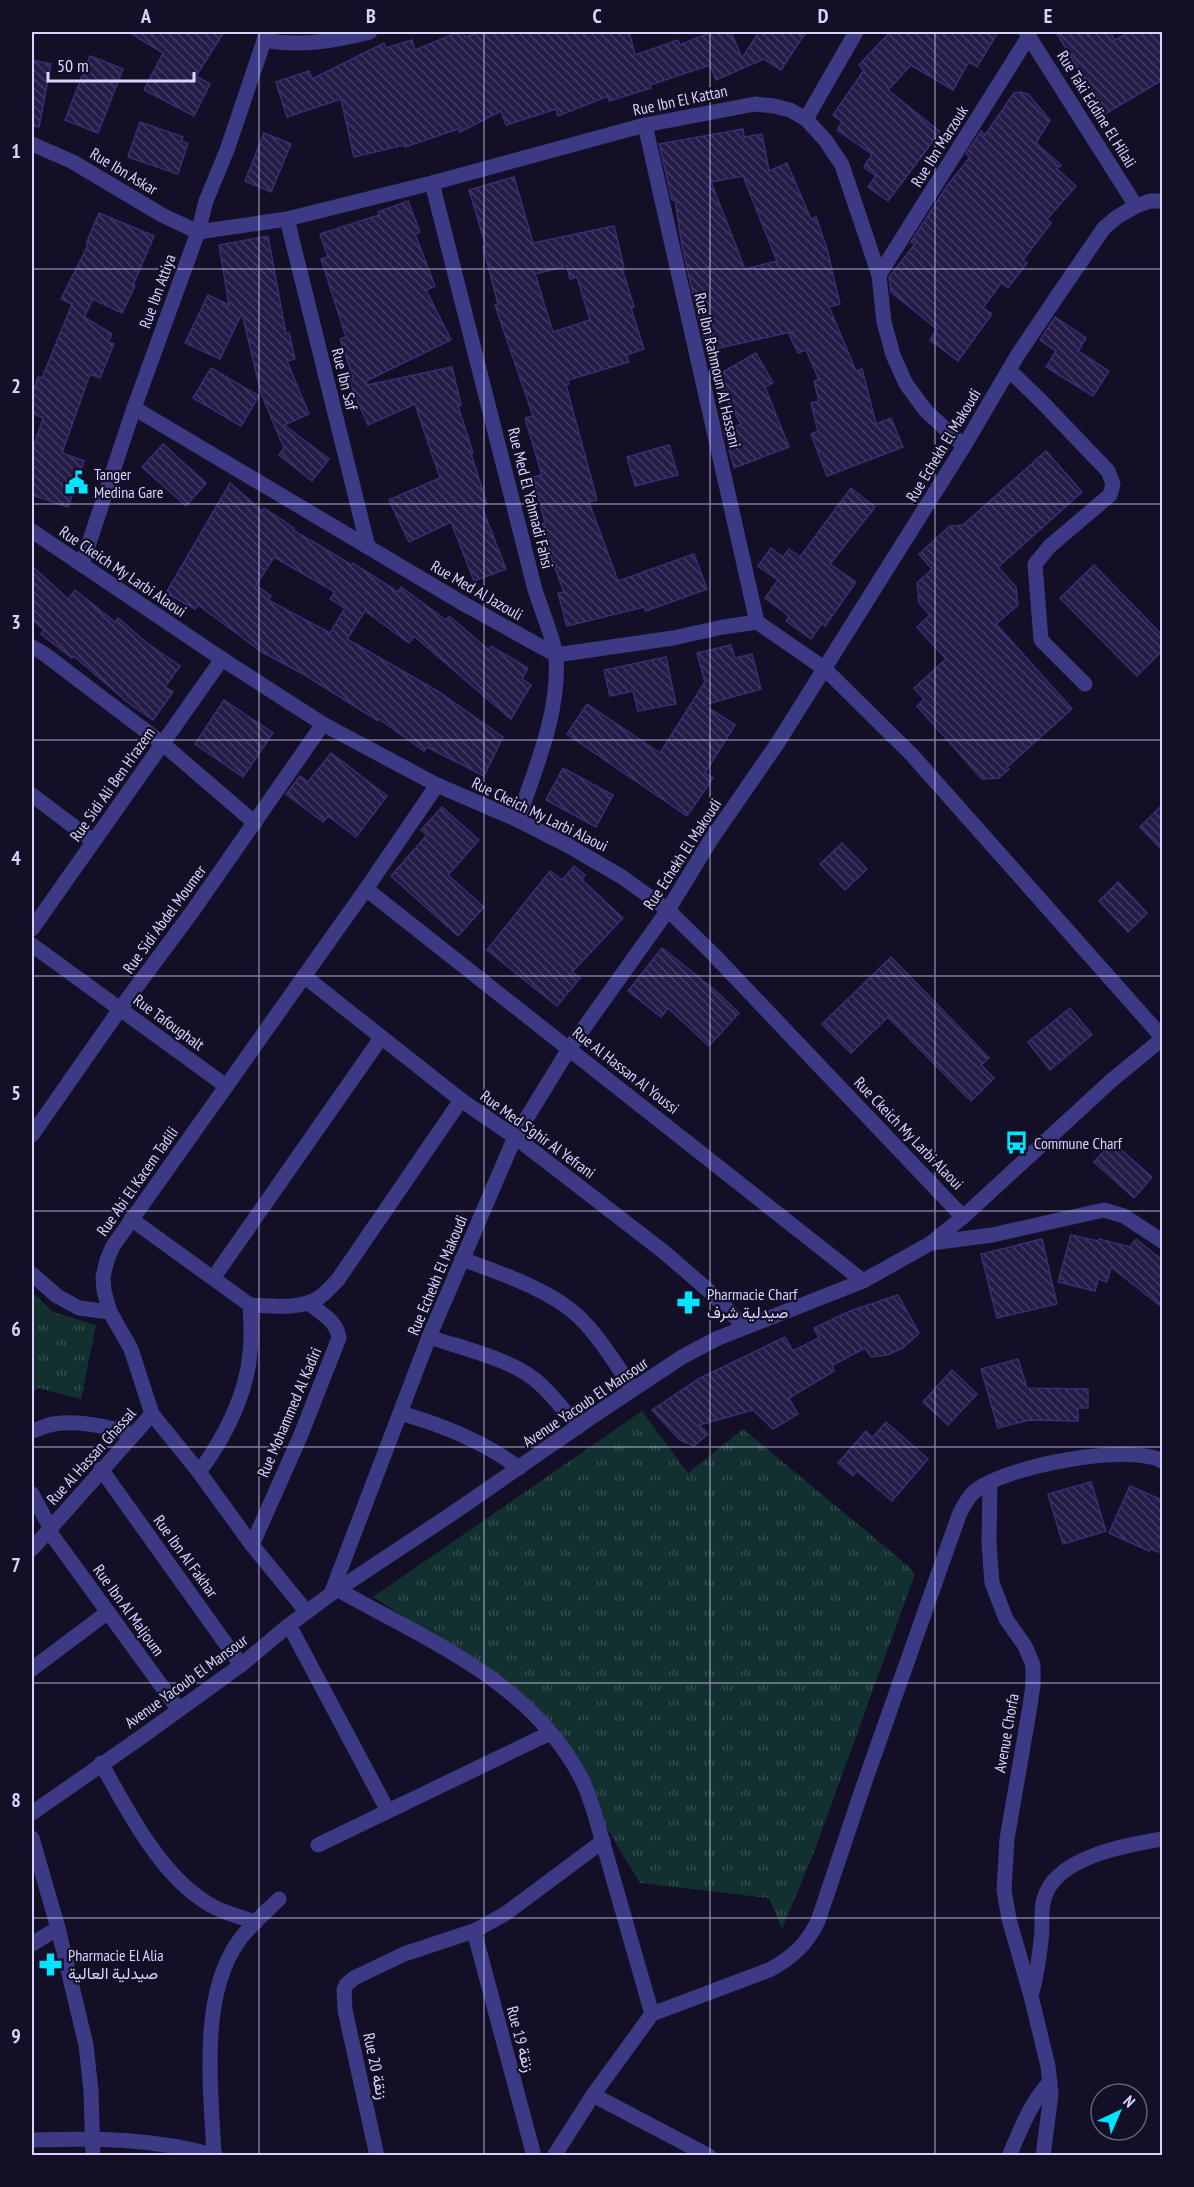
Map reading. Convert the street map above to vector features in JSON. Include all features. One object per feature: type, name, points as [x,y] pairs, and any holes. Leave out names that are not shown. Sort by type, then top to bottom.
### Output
[{"type":"street","points":[[265,36],[294,44],[343,39],[370,32]]},
{"type":"street","points":[[806,119],[856,32]]},
{"type":"street","name":"Rue Taki Eddine El Hilali","points":[[1028,34],[1136,206]]},
{"type":"street","name":"Rue Ibn Marzouk","points":[[879,274],[1028,34]]},
{"type":"street","name":"Rue Ibn Attiya","points":[[82,564],[134,408],[198,231],[206,201],[227,150],[265,36]]},
{"type":"street","name":"Rue Ibn El Kattan","points":[[198,231],[287,219],[432,183],[645,125],[755,104],[790,110],[806,119],[826,141],[842,165],[879,274],[884,322],[892,355],[906,384],[926,411],[964,446]]},
{"type":"street","name":"Rue Ibn Rahmoun Al Hassani","points":[[645,125],[757,622]]},
{"type":"street","name":"Rue Ibn Askar","points":[[32,144],[74,162],[162,215],[198,231]]},
{"type":"street","name":"Rue Med El Yahmadi Fahsi","points":[[432,183],[535,590],[556,655],[551,714],[518,820]]},
{"type":"street","name":"Rue Echekh El Makoudi","points":[[334,1592],[429,1337],[515,1137],[569,1048],[668,910],[710,841],[777,744],[964,446],[1009,370],[1104,228],[1136,206],[1150,201],[1162,201]]},
{"type":"street","name":"Rue Ibn Saf","points":[[287,219],[368,547]]},
{"type":"street","points":[[1009,370],[1108,471],[1113,484],[1110,495],[1050,546],[1035,564],[1041,640],[1085,684]]},
{"type":"street","name":"Rue Med Al Jazouli","points":[[134,408],[556,655]]},
{"type":"street","name":"Rue Ckeich My Larbi Alaoui","points":[[32,531],[323,724],[437,785],[518,820],[569,846],[613,872],[668,910],[722,963],[963,1216]]},
{"type":"street","points":[[556,655],[673,638],[757,622],[825,669],[912,754],[1162,1038]]},
{"type":"street","points":[[32,647],[163,744],[255,823]]},
{"type":"street","name":"Rue Sidi Ali Ben H'razem","points":[[32,929],[222,658]]},
{"type":"street","name":"Rue Sidi Abdel Moumer","points":[[32,1135],[323,724]]},
{"type":"street","name":"Rue Abi El Kacem Tadili","points":[[306,1611],[252,1545],[199,1472],[152,1414],[131,1349],[110,1312],[104,1292],[103,1277],[106,1260],[131,1219],[437,785]]},
{"type":"street","points":[[32,795],[93,842]]},
{"type":"street","name":"Rue Al Hassan Al Youssi","points":[[366,888],[863,1281]]},
{"type":"street","name":"Rue Tafoughalt","points":[[32,945],[226,1086]]},
{"type":"street","name":"Rue Med S'ghir Al Yefrani","points":[[304,976],[461,1100],[515,1137],[664,1252],[708,1290],[745,1327]]},
{"type":"street","points":[[214,1277],[381,1038]]},
{"type":"street","name":"Avenue Yacoub El Mansour","points":[[32,1813],[241,1665],[306,1611],[633,1389],[716,1339],[863,1281],[931,1243],[1162,1038]]},
{"type":"street","points":[[131,1219],[250,1305],[308,1303],[321,1296],[337,1281],[461,1100]]},
{"type":"street","points":[[931,1243],[992,1235],[1104,1210],[1124,1216],[1162,1241]]},
{"type":"street","points":[[462,1259],[562,1303],[596,1336],[633,1389]]},
{"type":"street","points":[[32,1274],[57,1296],[79,1308],[110,1312]]},
{"type":"street","name":"Rue Mohammed Al Kadiri","points":[[252,1545],[300,1437],[339,1338],[338,1328],[332,1321],[308,1303]]},
{"type":"street","points":[[199,1472],[227,1428],[244,1381],[250,1354],[250,1305]]},
{"type":"street","points":[[429,1337],[494,1359],[531,1376],[543,1386],[578,1427]]},
{"type":"street","points":[[400,1413],[423,1419],[476,1440],[498,1452],[519,1468]]},
{"type":"street","name":"Rue Al Hassan Ghassal","points":[[32,1549],[152,1414]]},
{"type":"street","points":[[32,1431],[53,1424],[78,1424],[109,1427],[133,1434]]},
{"type":"street","points":[[554,2156],[652,2014],[769,1970],[793,1955],[810,1937],[818,1921],[959,1515],[964,1504],[974,1492],[990,1482],[1052,1462],[1118,1456],[1161,1457]]},
{"type":"street","name":"Rue Ibn Al Fakhar","points":[[101,1469],[241,1665]]},
{"type":"street","name":"Avenue Chorfa","points":[[990,1482],[989,1544],[992,1583],[1006,1619],[1025,1646],[1033,1665],[1030,1706],[1007,1839],[1004,1890],[1009,1919],[1043,2044],[1050,2082],[1051,2094],[1043,2156]]},
{"type":"street","name":"Rue Ibn Al Maljoum","points":[[32,1494],[50,1530],[179,1710]]},
{"type":"street","points":[[334,1592],[469,1661],[500,1684],[550,1733],[566,1753],[580,1775],[593,1808],[652,2014]]},
{"type":"street","points":[[32,1669],[108,1612]]},
{"type":"street","points":[[289,1625],[388,1811]]},
{"type":"street","points":[[318,1845],[550,1733]]},
{"type":"street","points":[[101,1763],[156,1852],[178,1879],[200,1899],[236,1916],[256,1922]]},
{"type":"street","points":[[32,1838],[58,1928],[86,2045],[91,2091],[93,2156]]},
{"type":"street","points":[[1031,1996],[1039,1953],[1043,1900],[1051,1882],[1073,1864],[1113,1850],[1162,1839]]},
{"type":"street","points":[[474,1931],[505,1914],[603,1841]]},
{"type":"street","points":[[32,2140],[93,2138],[160,2144],[215,2155],[211,2031],[215,1999],[222,1971],[237,1943],[279,1899]]},
{"type":"street","points":[[32,1944],[58,1928]]},
{"type":"street","name":"Rue 20 زنقة","points":[[377,2156],[345,2010],[346,1985],[358,1976],[386,1962],[474,1931]]},
{"type":"street","name":"Rue 19 زنقة","points":[[474,1931],[534,2156]]},
{"type":"street","points":[[1010,2156],[1029,2111],[1039,2093],[1050,2082]]},
{"type":"street","points":[[594,2095],[709,2156]]},
{"type":"green space","points":[[32,1292],[53,1312],[96,1325],[81,1399],[39,1388],[32,1392]]},
{"type":"green space","points":[[642,1411],[688,1473],[743,1429],[915,1574],[813,1855],[782,1929],[769,1898],[640,1883],[525,1695],[373,1597]]},
{"type":"building","points":[[129,32],[224,32],[196,76],[210,84],[194,116],[144,90],[163,53]]},
{"type":"building","points":[[463,32],[465,37],[481,32],[629,32],[635,55],[678,40],[680,45],[711,32],[731,32],[742,58],[759,32],[806,32],[781,70],[764,59],[716,80],[710,65],[650,85],[651,88],[609,101],[608,96],[558,116],[556,109],[506,125],[501,111],[460,132],[458,129],[405,147],[404,145],[354,157],[341,99],[287,117],[276,82],[309,71],[312,79],[384,43],[386,48],[412,40],[415,50]]},
{"type":"building","points":[[890,32],[998,32],[977,67],[969,62],[953,90],[911,65],[888,90],[940,132],[888,201],[868,187],[876,176],[864,167],[872,154],[837,130],[842,122],[833,115],[864,70],[859,65]]},
{"type":"building","points":[[1056,32],[1110,32],[1115,40],[1130,32],[1162,32],[1162,80],[1105,114]]},
{"type":"building","points":[[90,56],[123,69],[98,133],[65,120]]},
{"type":"building","points":[[32,60],[51,64],[39,127],[32,126]]},
{"type":"building","points":[[1014,93],[1028,94],[1050,120],[1036,143],[1061,165],[1057,169],[1076,186],[1047,219],[1051,223],[1023,260],[1027,263],[1008,288],[1001,283],[983,308],[992,314],[958,361],[930,340],[937,329],[891,292],[889,277],[915,244],[911,242],[947,186],[970,157],[966,154],[981,131],[985,135]]},
{"type":"building","points":[[140,122],[183,137],[181,141],[188,143],[178,174],[128,157]]},
{"type":"building","points":[[743,129],[744,137],[762,134],[769,171],[787,163],[811,219],[816,217],[827,249],[840,304],[829,307],[856,371],[862,369],[876,424],[891,418],[903,447],[827,476],[811,434],[818,431],[811,403],[819,401],[814,381],[819,380],[806,350],[798,353],[789,334],[795,331],[706,351],[682,246],[675,200],[672,200],[659,144]],"holes":[[[743,176],[777,261],[745,269],[711,182]]]},
{"type":"building","points":[[264,133],[291,144],[271,192],[245,181]]},
{"type":"building","points":[[514,177],[533,243],[614,226],[624,267],[622,268],[634,307],[631,308],[644,349],[626,355],[629,362],[568,380],[569,384],[566,385],[597,500],[589,502],[618,581],[694,554],[707,589],[646,611],[644,607],[567,626],[558,593],[564,592],[539,525],[545,523],[533,477],[542,475],[525,418],[533,416],[495,305],[498,304],[483,247],[486,246],[469,190]],"holes":[[[567,266],[570,279],[577,277],[590,320],[553,332],[535,274]]]},
{"type":"building","points":[[408,201],[420,232],[415,234],[435,286],[426,290],[451,340],[366,381],[367,385],[452,367],[461,405],[458,406],[487,504],[481,505],[506,569],[474,581],[451,522],[409,542],[389,500],[440,478],[415,404],[368,425],[348,379],[353,377],[340,339],[346,337],[321,259],[328,257],[320,234],[379,215],[378,212]]},
{"type":"building","points":[[99,213],[154,236],[122,313],[93,299],[84,317],[112,334],[108,342],[114,344],[100,378],[90,374],[62,453],[84,461],[68,507],[32,495],[32,452],[43,418],[32,413],[32,396],[38,377],[42,378],[72,304],[61,299],[88,245],[86,244]]},
{"type":"building","points":[[268,236],[286,334],[289,333],[295,359],[287,361],[309,414],[284,425],[329,459],[312,481],[279,455],[284,448],[261,393],[242,313],[220,359],[185,343],[208,295],[229,305],[219,245]]},
{"type":"building","points":[[1055,317],[1086,338],[1078,351],[1109,371],[1093,396],[1046,367],[1056,351],[1040,340]]},
{"type":"building","points":[[756,353],[773,383],[765,387],[789,447],[734,468],[724,431],[741,424],[714,377]]},
{"type":"building","points":[[211,368],[259,396],[241,426],[193,398]]},
{"type":"building","points":[[163,444],[206,483],[186,506],[142,467]]},
{"type":"building","points":[[669,445],[678,475],[635,486],[627,457]]},
{"type":"building","points":[[1046,451],[1082,492],[998,567],[1016,587],[1018,605],[996,624],[1072,709],[1007,767],[1009,769],[999,778],[982,779],[917,706],[924,699],[914,688],[946,659],[917,627],[930,615],[919,603],[917,583],[932,569],[919,554],[950,526],[963,525]]},
{"type":"building","points":[[230,483],[262,511],[264,508],[294,528],[293,530],[352,565],[353,563],[398,592],[401,587],[446,620],[449,616],[489,650],[491,646],[528,668],[522,679],[531,685],[511,719],[414,636],[409,643],[365,611],[347,639],[439,692],[503,737],[484,776],[427,747],[424,751],[379,719],[378,721],[305,675],[262,652],[198,605],[195,609],[166,593]],"holes":[[[274,557],[335,592],[330,599],[345,608],[330,633],[268,600],[271,596],[256,585]]]},
{"type":"building","points":[[851,488],[875,507],[830,564],[856,582],[825,626],[822,623],[811,639],[786,621],[789,616],[765,598],[778,580],[758,566],[771,548],[783,557],[789,549],[800,557]]},
{"type":"building","points":[[1094,565],[1162,635],[1162,651],[1137,676],[1060,598]]},
{"type":"building","points":[[32,566],[68,599],[75,590],[115,622],[118,618],[147,643],[180,666],[165,687],[173,692],[153,720],[127,702],[74,656],[72,658],[41,634],[44,630],[32,619]]},
{"type":"building","points":[[731,645],[735,658],[752,654],[761,689],[704,705],[735,725],[705,773],[713,778],[687,816],[567,734],[587,704],[660,753],[705,682],[697,653]]},
{"type":"building","points":[[666,657],[676,704],[638,711],[633,691],[610,696],[604,670]]},
{"type":"building","points":[[224,700],[273,733],[243,777],[195,744]]},
{"type":"building","points":[[331,753],[387,796],[356,837],[328,816],[323,822],[286,794],[300,776],[308,782]]},
{"type":"building","points":[[563,768],[613,795],[596,827],[546,800]]},
{"type":"building","points":[[1162,805],[1162,850],[1140,827]]},
{"type":"building","points":[[442,807],[479,840],[448,875],[484,907],[458,936],[391,876],[427,835],[421,830]]},
{"type":"building","points":[[842,843],[867,869],[845,890],[820,864]]},
{"type":"building","points":[[574,866],[585,875],[582,880],[623,918],[572,972],[580,978],[557,1006],[487,950],[550,871],[562,880]]},
{"type":"building","points":[[1118,882],[1147,913],[1128,932],[1099,901]]},
{"type":"building","points":[[662,948],[715,990],[739,1013],[709,1046],[668,1008],[661,1017],[628,991]]},
{"type":"building","points":[[891,957],[989,1058],[981,1065],[994,1078],[971,1101],[888,1017],[851,1053],[822,1024]]},
{"type":"building","points":[[1070,1008],[1092,1035],[1050,1070],[1028,1042]]},
{"type":"building","points":[[1112,1142],[1152,1177],[1134,1198],[1094,1162]]},
{"type":"building","points":[[1071,1235],[1130,1247],[1136,1239],[1162,1260],[1162,1307],[1111,1267],[1107,1282],[1098,1279],[1095,1291],[1058,1282]]},
{"type":"building","points":[[1042,1239],[1057,1304],[997,1318],[981,1254]]},
{"type":"building","points":[[898,1295],[919,1333],[903,1348],[887,1355],[871,1357],[865,1348],[833,1365],[834,1371],[789,1398],[798,1414],[773,1429],[753,1410],[699,1425],[708,1434],[694,1446],[680,1440],[652,1410],[700,1378],[785,1337],[793,1351],[819,1338],[814,1328],[850,1311]]},
{"type":"building","points":[[1018,1359],[1027,1388],[1088,1389],[1088,1408],[1078,1408],[1078,1421],[1029,1420],[998,1428],[981,1369]]},
{"type":"building","points":[[952,1370],[977,1394],[948,1425],[923,1402]]},
{"type":"building","points":[[886,1422],[928,1459],[892,1501],[857,1471],[853,1476],[838,1463],[866,1431],[872,1438]]},
{"type":"building","points":[[1091,1482],[1106,1531],[1063,1544],[1048,1494]]},
{"type":"building","points":[[1130,1486],[1162,1500],[1162,1553],[1150,1549],[1149,1551],[1109,1533]]},
{"type":"place","name":"Tanger Medina Gare","points":[[76,483]]},
{"type":"place","name":"Commune Charf","points":[[1016,1143]]},
{"type":"place","name":"Pharmacie Charf صيدلية شرف","points":[[689,1303]]},
{"type":"place","name":"Pharmacie El Alia صيدلية العالية","points":[[50,1964]]}]
